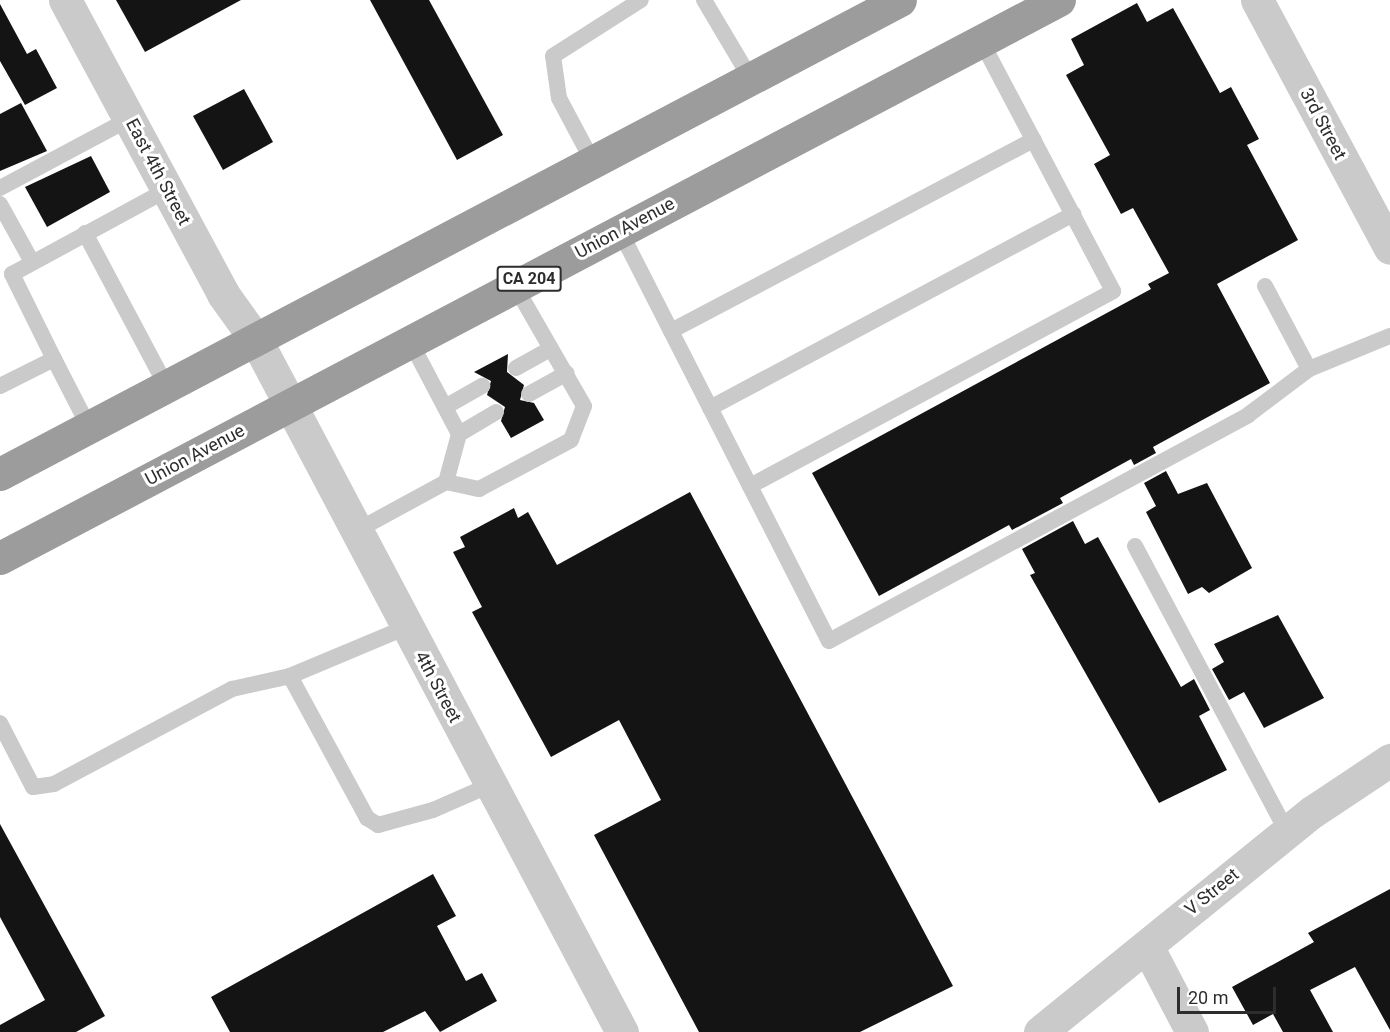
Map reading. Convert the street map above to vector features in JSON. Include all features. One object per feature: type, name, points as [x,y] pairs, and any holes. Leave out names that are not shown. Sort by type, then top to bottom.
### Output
[{"type":"highway","points":[[0,474],[900,0]]},
{"type":"highway","name":"Union Avenue","points":[[0,558],[1059,0]]},
{"type":"street","name":"East 4th Street","points":[[65,0],[223,294],[256,340]]},
{"type":"street","name":"3rd Street","points":[[1257,0],[1390,248]]},
{"type":"street","name":"4th Street","points":[[256,340],[621,1032]]},
{"type":"street","name":"V Street","points":[[1040,1032],[1287,832],[1390,760]]},
{"type":"street","points":[[1147,946],[1192,1032]]},
{"type":"lane","points":[[593,162],[559,98],[553,57],[641,0]]},
{"type":"lane","points":[[704,0],[751,79]]},
{"type":"lane","points":[[750,486],[1113,291],[981,41]]},
{"type":"lane","points":[[0,188],[129,119]]},
{"type":"lane","points":[[671,331],[1034,140]]},
{"type":"lane","points":[[89,427],[12,274],[167,190]]},
{"type":"lane","points":[[0,204],[32,262]]},
{"type":"lane","points":[[710,408],[1073,214]]},
{"type":"lane","points":[[620,231],[829,641],[1248,415],[1309,369],[1390,336]]},
{"type":"lane","points":[[85,233],[167,387]]},
{"type":"lane","points":[[356,531],[446,482],[479,489],[571,440],[584,406],[567,373],[549,350],[515,286]]},
{"type":"lane","points":[[1266,286],[1309,369]]},
{"type":"lane","points":[[410,341],[459,434],[446,482]]},
{"type":"lane","points":[[516,368],[549,350]]},
{"type":"lane","points":[[0,386],[54,358]]},
{"type":"lane","points":[[530,394],[567,373]]},
{"type":"lane","points":[[445,407],[483,386]]},
{"type":"lane","points":[[459,434],[496,412]]},
{"type":"lane","points":[[1135,546],[1287,832]]},
{"type":"lane","points":[[0,723],[33,787],[54,784],[232,689],[290,676],[407,627]]},
{"type":"lane","points":[[290,676],[367,819],[378,825],[433,810],[490,784]]},
{"type":"building","points":[[116,0],[241,0],[145,52]]},
{"type":"building","points":[[370,0],[429,0],[503,135],[457,160]]},
{"type":"building","points":[[1137,3],[1147,22],[1173,8],[1220,93],[1231,87],[1259,139],[1247,145],[1298,240],[1217,284],[1270,383],[1153,447],[1156,453],[1134,465],[1131,459],[1060,498],[1063,503],[1012,530],[1009,525],[879,596],[812,473],[1151,289],[1148,284],[1169,273],[1133,208],[1121,214],[1094,164],[1110,155],[1066,75],[1084,65],[1071,39]]},
{"type":"building","points":[[0,4],[27,54],[36,49],[57,88],[25,105],[0,61]]},
{"type":"building","points":[[244,89],[273,142],[223,170],[193,116]]},
{"type":"building","points":[[21,103],[47,151],[0,171],[0,114]]},
{"type":"building","points":[[91,156],[110,192],[47,227],[25,187]]},
{"type":"building","points":[[508,354],[507,372],[524,385],[520,400],[534,403],[544,420],[511,438],[501,421],[505,407],[487,395],[491,381],[474,372]]},
{"type":"building","points":[[1166,471],[1178,494],[1207,483],[1252,568],[1209,593],[1202,587],[1188,594],[1146,512],[1156,506],[1144,483]]},
{"type":"building","points":[[690,492],[953,986],[860,1032],[699,1032],[594,835],[661,800],[619,720],[551,757],[472,612],[482,607],[453,552],[465,547],[460,537],[514,508],[518,518],[528,512],[557,565]]},
{"type":"building","points":[[1073,521],[1085,544],[1098,537],[1181,687],[1194,679],[1210,710],[1199,716],[1227,770],[1159,803],[1030,575],[1035,573],[1022,549]]},
{"type":"building","points":[[1278,615],[1324,698],[1264,728],[1244,692],[1229,700],[1212,669],[1224,662],[1214,644]]},
{"type":"building","points":[[0,824],[105,1016],[76,1032],[0,1032],[0,1025],[45,1000],[0,917]]},
{"type":"building","points":[[433,874],[456,916],[437,926],[466,981],[482,973],[497,1001],[440,1032],[425,1011],[383,1032],[230,1032],[211,997]]},
{"type":"building","points":[[1390,889],[1390,1030],[1355,967],[1310,990],[1333,1032],[1283,1032],[1273,1014],[1253,1025],[1232,987],[1314,942],[1308,933]]}]
